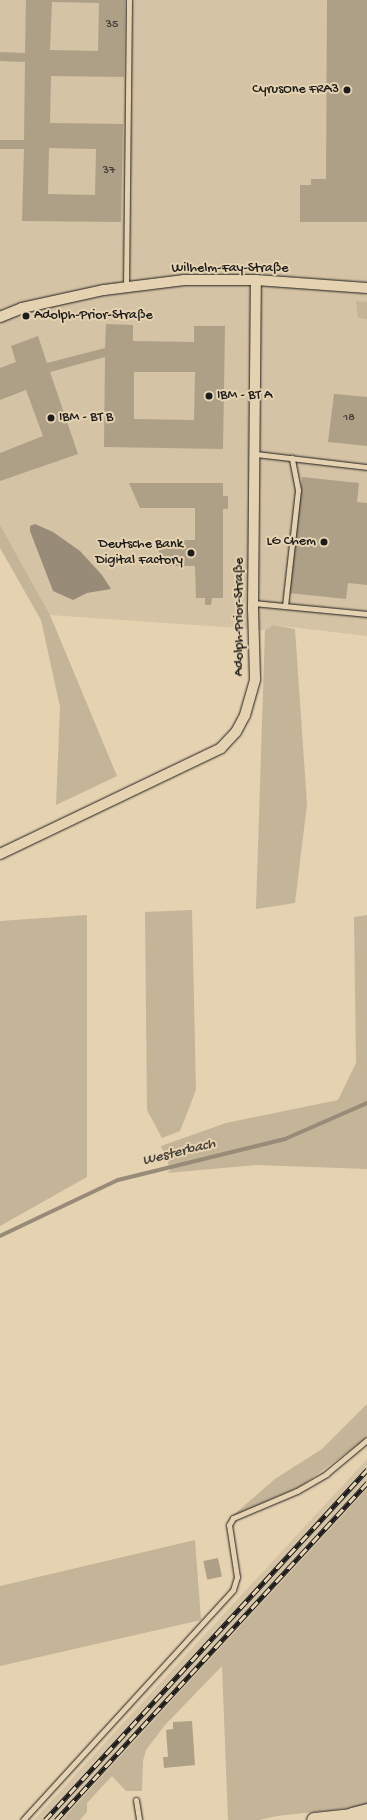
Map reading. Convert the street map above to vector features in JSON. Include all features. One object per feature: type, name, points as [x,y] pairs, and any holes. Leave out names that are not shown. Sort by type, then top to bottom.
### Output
[{"type":"main road","points":[[314,1820],[362,1815]]},
{"type":"street","name":"Wilhelm-Fay-Straße","points":[[0,317],[22,308],[126,287],[184,280],[256,280],[367,288]]},
{"type":"street","name":"Adolph-Prior-Straße","points":[[0,854],[221,748],[236,732],[245,716],[255,679],[253,603],[256,454],[256,280]]},
{"type":"lane","points":[[126,287],[129,0]]},
{"type":"lane","points":[[256,454],[367,467]]},
{"type":"lane","points":[[285,606],[298,495],[292,458]]},
{"type":"lane","points":[[253,603],[367,614]]},
{"type":"lane","points":[[23,1820],[233,1590],[237,1577],[229,1525],[233,1518],[297,1491],[326,1474],[367,1440]]},
{"type":"lane","points":[[136,1800],[139,1820]]},
{"type":"shaded area","points":[[0,0],[367,0],[367,636],[273,625],[265,630],[50,615],[0,525]]},
{"type":"shaded area","points":[[356,301],[367,302],[367,319],[358,318]]},
{"type":"shaded area","points":[[35,524],[53,532],[80,551],[102,575],[111,589],[87,593],[73,600],[53,591],[30,531],[30,526]]},
{"type":"shaded area","points":[[0,525],[50,615],[117,776],[56,805],[60,707],[41,620],[0,548]]},
{"type":"shaded area","points":[[273,625],[295,629],[307,804],[295,903],[256,909],[265,630]]},
{"type":"shaded area","points":[[192,910],[196,1090],[180,1131],[162,1138],[147,1110],[145,912]]},
{"type":"shaded area","points":[[87,915],[87,1177],[0,1226],[0,921]]},
{"type":"shaded area","points":[[367,915],[367,1169],[256,1165],[167,1173],[171,1170],[161,1146],[226,1123],[338,1100],[356,1063],[354,917]]},
{"type":"shaded area","points":[[367,1404],[367,1436],[361,1442],[301,1486],[231,1517],[275,1479],[322,1449]]},
{"type":"shaded area","points":[[367,1459],[367,1489],[157,1718],[62,1820],[34,1820]]},
{"type":"shaded area","points":[[367,1489],[367,1806],[277,1816],[259,1820],[228,1820],[222,1666],[165,1725],[146,1750],[143,1761],[142,1791],[126,1791],[112,1776],[87,1803],[87,1812],[80,1820],[62,1820]]},
{"type":"shaded area","points":[[195,1540],[201,1620],[0,1666],[0,1586]]},
{"type":"building","points":[[26,0],[125,0],[124,77],[51,76],[50,123],[123,124],[121,222],[22,221],[24,149],[0,149],[0,140],[24,140],[25,62],[0,61],[0,52],[25,53]],"holes":[[[52,2],[99,3],[98,51],[50,50]],[[49,148],[96,149],[95,195],[48,194]]]},
{"type":"building","name":"CyrusOne FRA3","points":[[327,0],[367,0],[367,222],[300,222],[300,185],[311,185],[311,179],[326,179]]},
{"type":"building","name":"IBM - BT A","points":[[106,324],[133,325],[133,341],[194,342],[194,326],[225,326],[223,449],[104,447],[105,357],[50,372],[78,454],[0,481],[0,453],[43,436],[26,390],[0,400],[0,368],[16,362],[11,346],[38,336],[47,363],[105,348]],"holes":[[[134,372],[195,372],[194,420],[134,419]]]},
{"type":"building","points":[[334,394],[367,397],[367,446],[328,442]]},
{"type":"building","name":"LG Chem","points":[[302,477],[359,483],[357,502],[367,503],[367,585],[348,583],[346,599],[289,593]]},
{"type":"building","name":"Deutsche Bank Digital Factory","points":[[129,483],[223,483],[223,496],[228,496],[228,509],[223,509],[223,598],[212,598],[211,605],[205,605],[205,598],[196,598],[195,566],[165,566],[154,540],[195,540],[195,508],[140,508]]},
{"type":"building","points":[[218,1558],[222,1577],[207,1580],[203,1561]]},
{"type":"building","points":[[192,1721],[195,1765],[164,1768],[163,1757],[168,1757],[166,1730],[173,1729],[173,1722]]},
{"type":"waterway","name":"Westerbach","points":[[0,1236],[118,1180],[285,1139],[367,1103]]},
{"type":"railway","points":[[45,1820],[367,1470]]},
{"type":"railway","points":[[56,1820],[367,1483]]},
{"type":"place","name":"CyrusOne FRA3","points":[[347,90]]},
{"type":"place","name":"Adolph-Prior-Straße","points":[[26,316]]},
{"type":"place","name":"IBM - BT A","points":[[209,396]]},
{"type":"place","name":"IBM - BT B","points":[[51,418]]},
{"type":"place","name":"LG Chem","points":[[324,542]]},
{"type":"place","name":"Deutsche Bank Digital Factory","points":[[191,553]]}]
